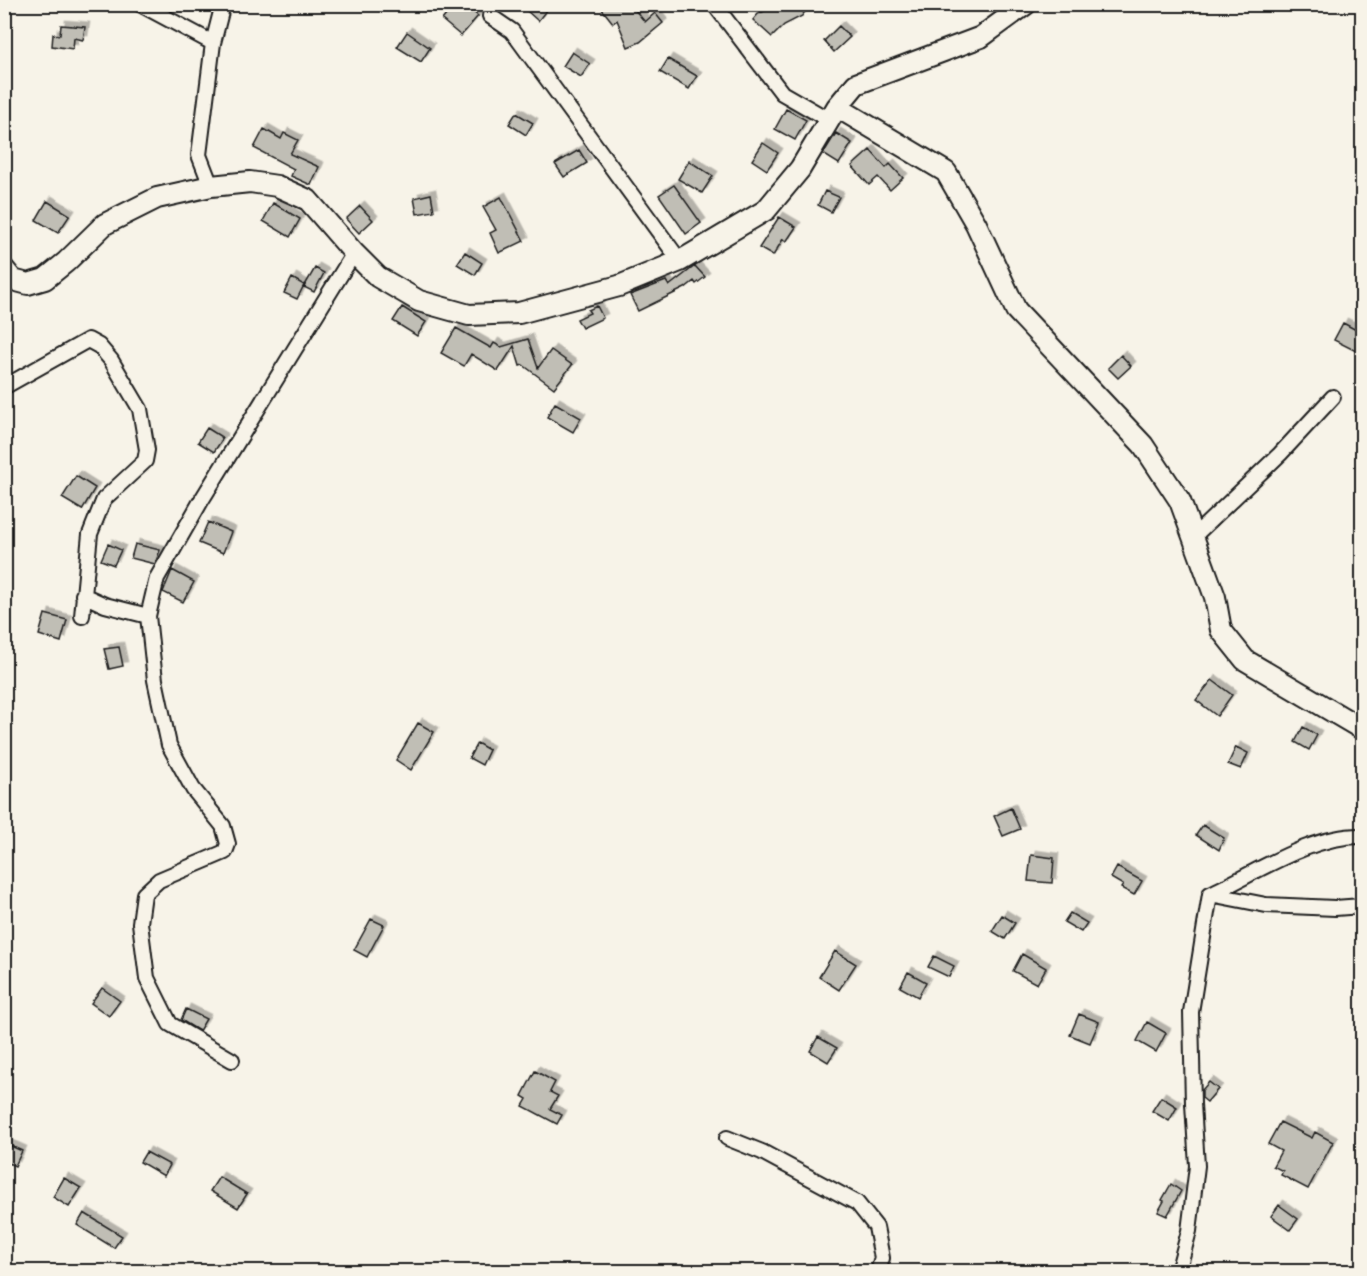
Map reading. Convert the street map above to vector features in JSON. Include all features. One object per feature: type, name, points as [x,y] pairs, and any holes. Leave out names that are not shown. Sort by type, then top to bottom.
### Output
[{"type":"main road","points":[[4,268],[13,280],[28,284],[45,279],[105,224],[157,198],[212,186],[250,182],[277,186],[308,200],[378,277],[418,300],[469,315],[519,313],[619,286],[680,261],[766,210],[800,169],[833,113],[856,84],[981,37],[1026,4]]},
{"type":"main road","points":[[833,113],[946,172],[976,224],[1016,310],[1143,445],[1180,501],[1215,597],[1221,630],[1245,660],[1362,729]]},
{"type":"street","points":[[140,4],[213,43]]},
{"type":"street","points":[[212,186],[199,155],[213,43],[223,4]]},
{"type":"street","points":[[714,4],[782,93],[833,113]]},
{"type":"street","points":[[490,16],[512,31],[680,261]]},
{"type":"street","points":[[231,1060],[170,1024],[147,978],[140,923],[144,894],[159,880],[225,852],[228,843],[223,826],[193,789],[170,745],[155,680],[148,616],[157,578],[201,501],[354,253]]},
{"type":"street","points":[[4,387],[88,340],[99,346],[111,360],[140,409],[147,450],[145,461],[104,499],[90,534],[82,616]]},
{"type":"street","points":[[1193,537],[1280,454],[1333,397]]},
{"type":"street","points":[[83,595],[105,605],[148,616]]},
{"type":"street","points":[[1210,894],[1299,850],[1347,836],[1362,836]]},
{"type":"street","points":[[1210,894],[1266,905],[1335,908],[1362,906]]},
{"type":"street","points":[[1178,1272],[1189,1231],[1197,1166],[1191,1012],[1210,894]]},
{"type":"street","points":[[727,1138],[762,1152],[857,1203],[876,1227],[882,1258],[878,1272]]},
{"type":"building","points":[[455,4],[464,4],[478,16],[461,36],[442,20]]},
{"type":"building","points":[[533,4],[551,4],[538,21],[527,11]]},
{"type":"building","points":[[598,4],[630,4],[645,22],[655,13],[663,23],[640,42],[628,47],[617,20],[613,23]]},
{"type":"building","points":[[779,4],[810,4],[802,16],[784,25],[772,37],[753,20],[758,14]]},
{"type":"building","points":[[61,25],[85,27],[83,40],[74,38],[73,49],[52,46],[53,34],[60,35]]},
{"type":"building","points":[[839,26],[850,37],[834,52],[824,41]]},
{"type":"building","points":[[407,32],[430,48],[421,62],[397,47]]},
{"type":"building","points":[[572,52],[590,64],[581,77],[563,66]]},
{"type":"building","points":[[668,59],[697,76],[689,89],[660,72]]},
{"type":"building","points":[[786,109],[806,120],[795,140],[775,129]]},
{"type":"building","points":[[516,113],[533,123],[526,135],[509,124]]},
{"type":"building","points":[[264,129],[281,139],[284,133],[298,140],[290,154],[319,167],[311,185],[291,176],[294,169],[254,148]]},
{"type":"building","points":[[836,133],[852,143],[839,164],[823,154]]},
{"type":"building","points":[[763,143],[778,153],[767,170],[752,160]]},
{"type":"building","points":[[579,150],[587,163],[564,177],[555,164]]},
{"type":"building","points":[[870,150],[886,168],[890,164],[903,178],[890,190],[878,177],[869,185],[852,166]]},
{"type":"building","points":[[689,161],[713,176],[702,193],[678,179]]},
{"type":"building","points":[[674,185],[701,223],[686,234],[659,195]]},
{"type":"building","points":[[825,191],[839,197],[831,212],[818,205]]},
{"type":"building","points":[[431,194],[434,211],[417,214],[414,198]]},
{"type":"building","points":[[501,197],[524,241],[499,253],[490,233],[496,230],[483,207]]},
{"type":"building","points":[[47,201],[70,215],[58,233],[36,220]]},
{"type":"building","points":[[273,203],[300,219],[290,237],[263,221]]},
{"type":"building","points":[[360,206],[373,220],[359,233],[346,219]]},
{"type":"building","points":[[779,217],[796,227],[786,242],[783,239],[773,256],[759,248]]},
{"type":"building","points":[[465,252],[482,263],[475,275],[457,264]]},
{"type":"building","points":[[695,266],[705,277],[696,284],[694,281],[685,288],[638,311],[630,295],[666,281],[669,286]]},
{"type":"building","points":[[315,268],[324,273],[314,292],[304,287]]},
{"type":"building","points":[[292,278],[304,285],[297,299],[284,293]]},
{"type":"building","points":[[597,306],[603,318],[582,328],[577,319],[590,313],[588,310]]},
{"type":"building","points":[[402,307],[426,322],[417,336],[393,321]]},
{"type":"building","points":[[1343,323],[1362,333],[1362,354],[1334,340]]},
{"type":"building","points":[[456,328],[491,348],[494,343],[501,347],[528,339],[538,368],[551,350],[572,365],[554,388],[523,365],[520,366],[514,346],[498,371],[471,354],[464,366],[441,353]]},
{"type":"building","points":[[1121,355],[1131,366],[1118,378],[1108,368]]},
{"type":"building","points":[[555,403],[581,418],[573,432],[547,417]]},
{"type":"building","points":[[207,428],[223,438],[214,452],[198,442]]},
{"type":"building","points":[[76,476],[95,488],[82,510],[62,498]]},
{"type":"building","points":[[208,522],[231,532],[223,553],[199,543]]},
{"type":"building","points":[[108,544],[121,550],[114,565],[101,560]]},
{"type":"building","points":[[135,544],[160,550],[155,564],[131,558]]},
{"type":"building","points":[[172,570],[194,582],[183,602],[163,592]]},
{"type":"building","points":[[45,614],[67,620],[61,642],[39,635]]},
{"type":"building","points":[[119,647],[123,666],[109,669],[104,649]]},
{"type":"building","points":[[1212,680],[1232,695],[1217,716],[1196,700]]},
{"type":"building","points":[[418,723],[434,732],[411,770],[396,760]]},
{"type":"building","points":[[1303,727],[1317,735],[1309,750],[1295,742]]},
{"type":"building","points":[[477,743],[489,750],[482,765],[469,758]]},
{"type":"building","points":[[1236,747],[1248,753],[1241,769],[1228,764]]},
{"type":"building","points":[[1011,808],[1020,829],[1003,836],[994,816]]},
{"type":"building","points":[[1203,825],[1224,838],[1219,850],[1196,835]]},
{"type":"building","points":[[1031,855],[1054,858],[1052,883],[1028,881]]},
{"type":"building","points":[[1117,867],[1142,881],[1134,895],[1121,888],[1123,885],[1111,878]]},
{"type":"building","points":[[1070,913],[1087,923],[1081,932],[1064,922]]},
{"type":"building","points":[[1002,915],[1015,923],[1005,939],[992,931]]},
{"type":"building","points":[[371,919],[384,925],[367,957],[354,950]]},
{"type":"building","points":[[835,951],[856,964],[839,990],[819,977]]},
{"type":"building","points":[[1022,954],[1046,968],[1037,984],[1013,971]]},
{"type":"building","points":[[934,956],[954,966],[949,977],[928,967]]},
{"type":"building","points":[[908,972],[926,982],[918,997],[900,987]]},
{"type":"building","points":[[102,988],[120,1001],[109,1016],[91,1003]]},
{"type":"building","points":[[186,1009],[206,1019],[199,1031],[181,1020]]},
{"type":"building","points":[[1079,1014],[1099,1022],[1090,1043],[1070,1035]]},
{"type":"building","points":[[1147,1022],[1166,1033],[1156,1052],[1137,1041]]},
{"type":"building","points":[[818,1037],[837,1048],[828,1062],[810,1051]]},
{"type":"building","points":[[535,1071],[555,1082],[550,1092],[558,1096],[550,1109],[562,1115],[557,1124],[523,1106],[527,1099],[522,1096]]},
{"type":"building","points":[[1209,1082],[1218,1089],[1207,1102],[1202,1098],[1202,1090]]},
{"type":"building","points":[[1161,1097],[1177,1107],[1169,1121],[1152,1111]]},
{"type":"building","points":[[1280,1122],[1312,1138],[1315,1132],[1333,1142],[1308,1189],[1281,1175],[1283,1171],[1273,1166],[1281,1151],[1268,1144]]},
{"type":"building","points":[[4,1143],[22,1151],[15,1166],[4,1161]]},
{"type":"building","points":[[146,1152],[170,1165],[164,1176],[140,1162]]},
{"type":"building","points":[[219,1177],[247,1194],[238,1208],[210,1191]]},
{"type":"building","points":[[64,1178],[81,1188],[69,1207],[53,1197]]},
{"type":"building","points":[[1171,1184],[1181,1191],[1167,1216],[1158,1212]]},
{"type":"building","points":[[1279,1205],[1298,1219],[1290,1230],[1271,1216]]},
{"type":"building","points":[[84,1213],[122,1236],[114,1248],[77,1225]]}]
